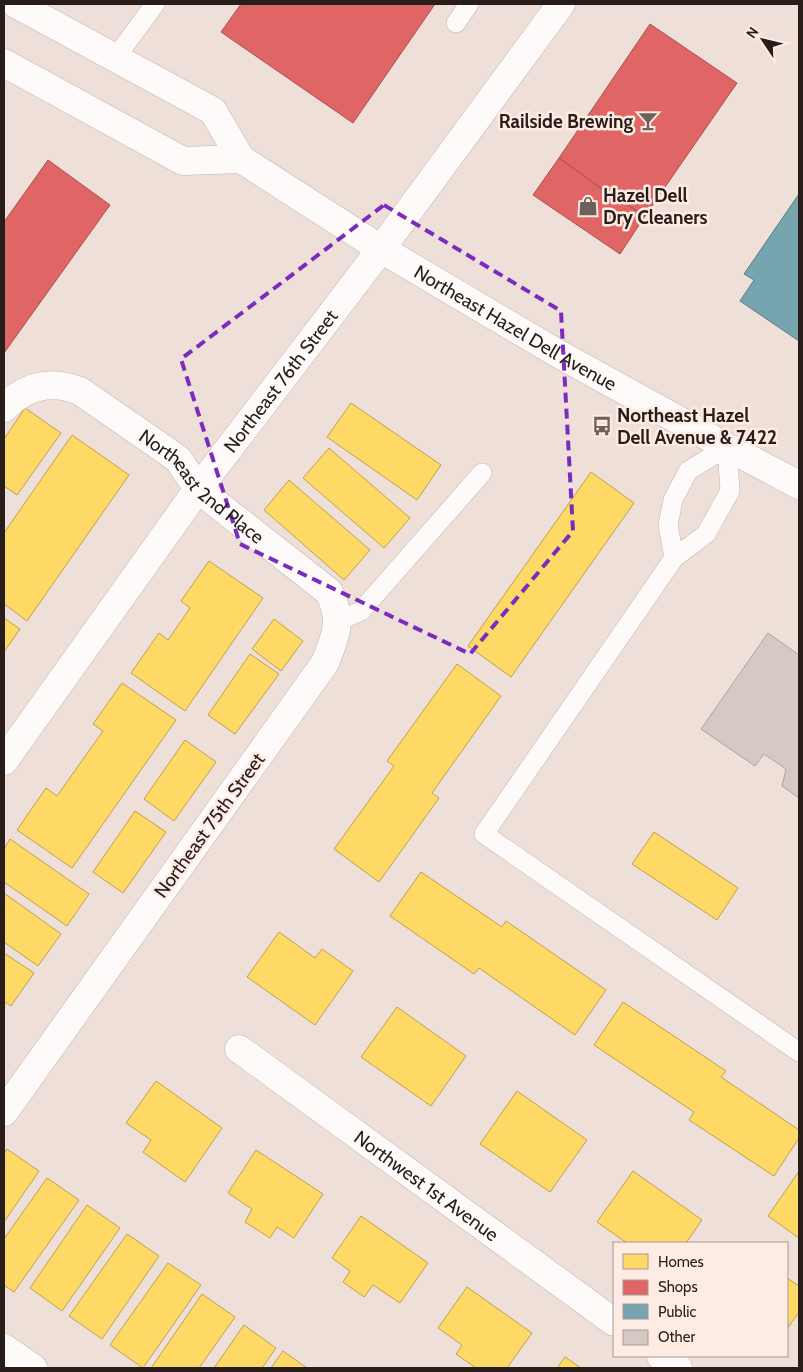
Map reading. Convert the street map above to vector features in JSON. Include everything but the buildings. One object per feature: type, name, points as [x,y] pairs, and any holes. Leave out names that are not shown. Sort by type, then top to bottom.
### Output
[{"type":"street","name":"Northeast Hazel Dell Avenue","points":[[16,4],[214,111],[241,159],[380,249],[557,354],[799,485]]},
{"type":"street","name":"Northeast 76th Street","points":[[4,761],[198,489],[380,249],[556,6]]},
{"type":"street","points":[[4,63],[183,161],[241,159]]},
{"type":"street","name":"Northeast 2nd Place","points":[[4,408],[12,399],[23,392],[39,386],[62,385],[80,391],[178,459],[198,489],[329,592],[335,603],[338,621]]},
{"type":"street","name":"Northeast 75th Street","points":[[4,1112],[324,663],[334,641],[338,621]]},
{"type":"street","name":"Northwest 1st Avenue","points":[[239,1049],[613,1321]]},
{"type":"street","points":[[4,1348],[33,1368]]},
{"type":"street","points":[[662,1357],[678,1368]]},
{"type":"lane","points":[[116,57],[154,4]]},
{"type":"lane","points":[[456,23],[469,4]]},
{"type":"lane","points":[[674,558],[668,525],[673,500],[688,471],[727,447],[730,491],[706,534],[674,558],[484,834],[799,1052]]},
{"type":"lane","points":[[338,621],[361,611],[482,473]]},
{"type":"highlighted area","points":[[384,205],[561,311],[573,531],[470,654],[240,544],[181,359]]},
{"type":"place","name":"Railside Brewing","points":[[648,121]]},
{"type":"place","name":"Hazel Dell Dry Cleaners","points":[[588,206]]},
{"type":"place","name":"Northeast Hazel Dell Avenue & 7422","points":[[602,426]]}]
